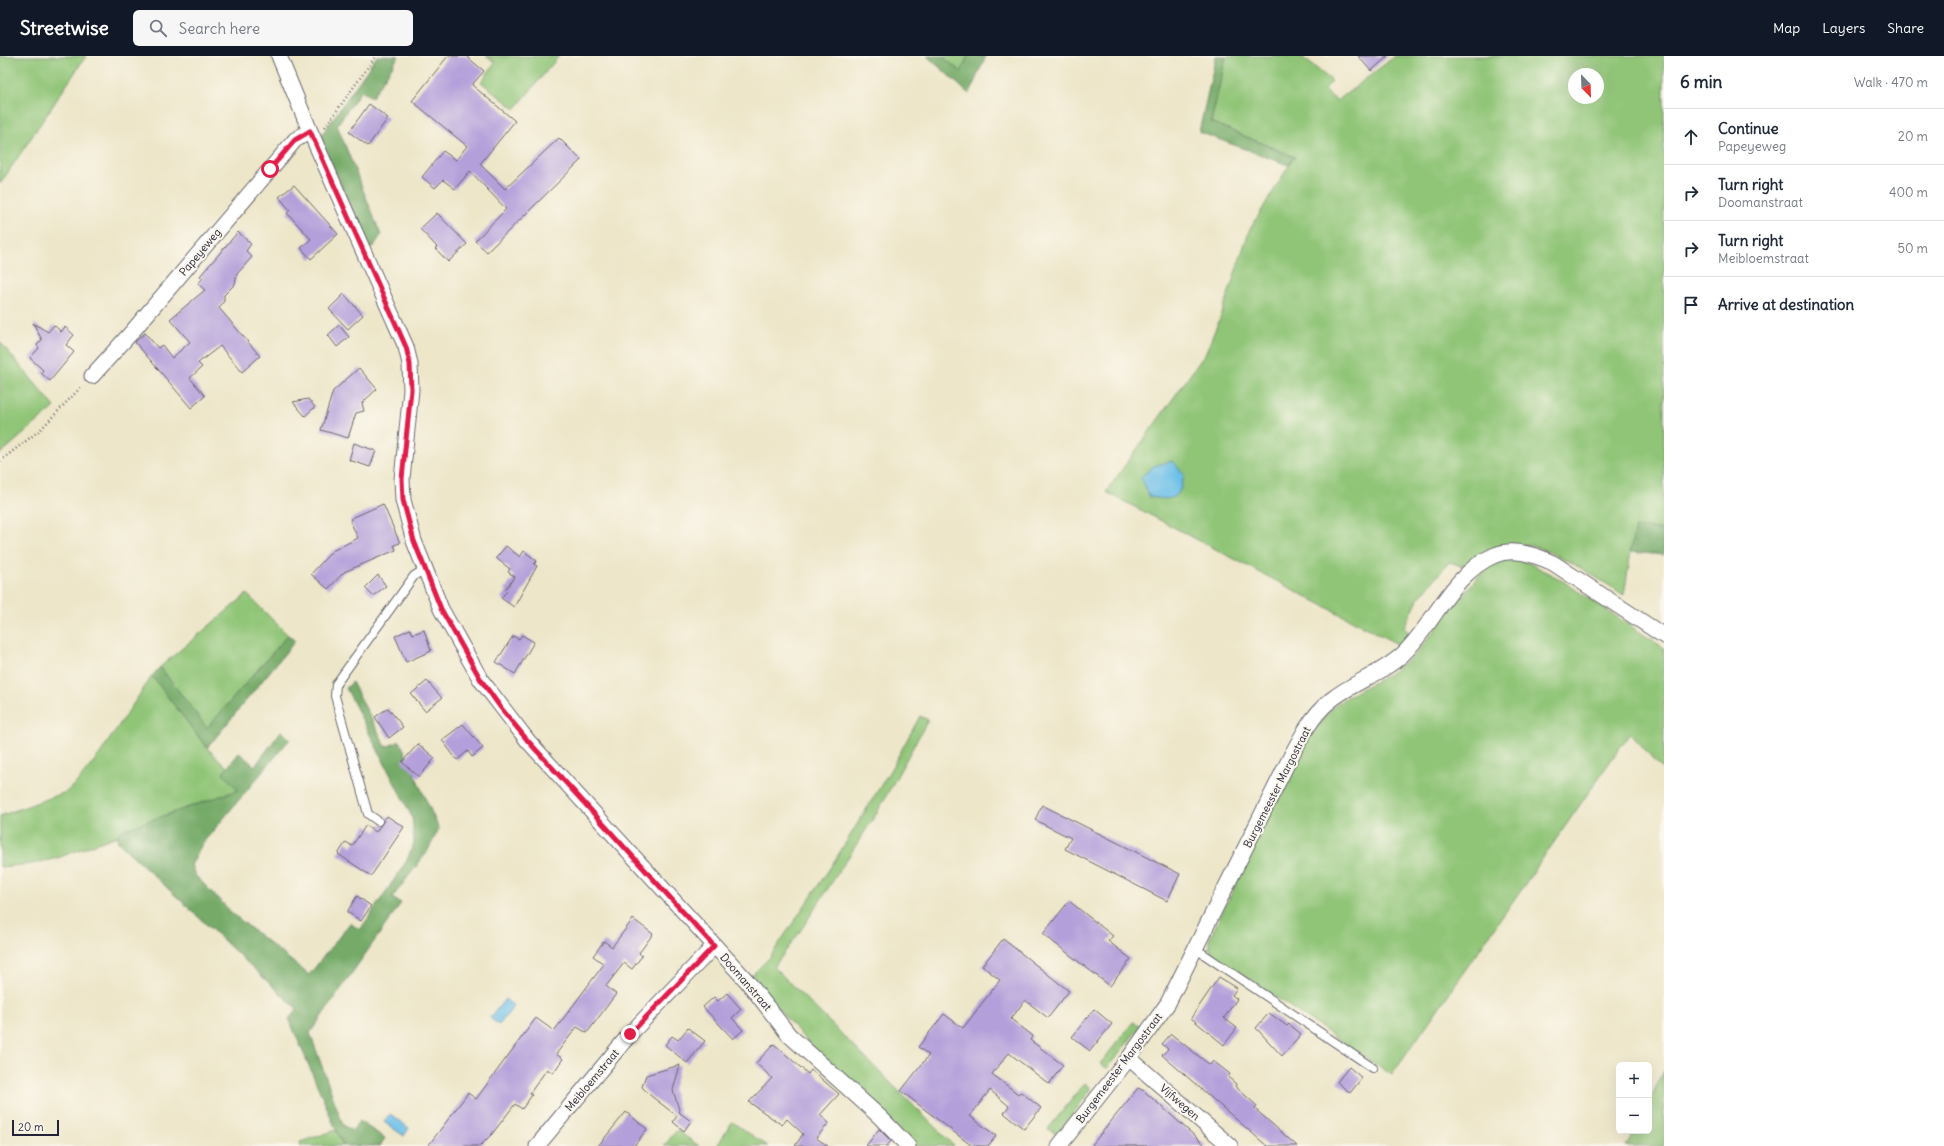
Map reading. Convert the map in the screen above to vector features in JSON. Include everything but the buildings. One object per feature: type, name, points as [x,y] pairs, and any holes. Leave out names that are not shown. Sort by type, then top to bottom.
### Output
[{"type":"street","name":"Doomanstraat","points":[[279,56],[406,347],[410,364],[411,390],[402,479],[403,500],[414,541],[441,609],[481,680],[501,708],[528,741],[747,981],[790,1035],[908,1146]]},
{"type":"street","name":"Papeyeweg","points":[[92,376],[131,333],[295,140],[312,134]]},
{"type":"street","name":"Burgemeester Margostraat","points":[[1059,1146],[1129,1058],[1168,1003],[1288,762],[1317,712],[1332,699],[1378,672],[1402,654],[1462,578],[1476,565],[1496,554],[1513,552],[1534,554],[1553,564],[1664,636]]},
{"type":"street","name":"Meibloemstraat","points":[[537,1146],[630,1034],[714,946]]},
{"type":"street","name":"Vijfwegen","points":[[1129,1058],[1230,1146]]},
{"type":"lane","points":[[378,821],[368,814],[335,696],[336,684],[414,576],[425,569]]},
{"type":"lane","points":[[1196,949],[1373,1068]]},
{"type":"path","points":[[312,134],[319,135],[376,56]]},
{"type":"path","points":[[0,461],[40,430],[92,376]]},
{"type":"green space","points":[[0,56],[86,56],[0,184]]},
{"type":"green space","points":[[377,56],[399,56],[372,97],[361,91],[337,125],[381,235],[374,246],[368,248],[320,137]]},
{"type":"green space","points":[[486,56],[559,56],[515,109],[481,82],[495,63]]},
{"type":"green space","points":[[927,56],[942,56],[961,72],[968,56],[986,56],[969,94]]},
{"type":"green space","points":[[942,56],[968,56],[961,72]]},
{"type":"green space","points":[[1216,56],[1226,56],[1211,122],[1295,157],[1288,165],[1199,132]]},
{"type":"green space","points":[[1226,56],[1301,56],[1332,81],[1324,90],[1337,101],[1395,56],[1664,56],[1664,530],[1635,527],[1624,595],[1558,556],[1529,546],[1509,544],[1488,550],[1462,566],[1449,562],[1418,599],[1404,628],[1411,634],[1401,646],[1106,492],[1205,354],[1221,316],[1249,231],[1294,157],[1211,122]]},
{"type":"green space","points":[[0,342],[55,407],[0,454]]},
{"type":"green space","points":[[1635,527],[1664,530],[1664,555],[1630,552]]},
{"type":"green space","points":[[1508,558],[1529,563],[1558,578],[1664,648],[1664,771],[1630,733],[1392,1075],[1214,956],[1209,948],[1209,940],[1306,737],[1336,704],[1386,676],[1415,655],[1481,573],[1494,564]]},
{"type":"green space","points":[[247,594],[288,635],[207,729],[160,667]]},
{"type":"green space","points":[[288,635],[295,641],[207,748],[152,676],[160,667],[207,728]]},
{"type":"green space","points":[[152,676],[207,748],[228,768],[224,773],[239,790],[120,831],[117,836],[57,858],[32,864],[0,867],[0,816],[66,792],[77,782],[99,755]]},
{"type":"green space","points":[[352,682],[386,747],[400,741],[439,829],[427,852],[392,898],[401,903],[310,1033],[343,1125],[352,1131],[359,1121],[385,1138],[380,1146],[343,1146],[289,1019],[297,1009],[118,842],[117,836],[120,831],[238,790],[223,773],[239,753],[255,766],[281,731],[290,739],[202,844],[191,865],[195,875],[233,914],[309,975],[350,923],[360,930],[406,862],[414,843],[412,817],[346,688]]},
{"type":"green space","points":[[920,716],[928,720],[875,816],[799,933],[774,967],[954,1146],[915,1146],[800,1034],[751,976],[770,957],[832,865],[891,769]]},
{"type":"green space","points":[[1133,1022],[1141,1026],[1107,1068],[1100,1064]]},
{"type":"green space","points":[[1664,1071],[1664,1146],[1626,1146],[1632,1134],[1652,1134],[1652,1095]]},
{"type":"green space","points":[[1085,1083],[1091,1090],[1059,1131],[1056,1134],[1048,1129]]},
{"type":"green space","points":[[732,1122],[768,1146],[717,1146]]},
{"type":"green space","points":[[336,1130],[343,1146],[301,1146],[300,1142]]},
{"type":"green space","points":[[677,1130],[699,1146],[664,1146]]},
{"type":"water","points":[[1172,461],[1184,474],[1181,489],[1171,498],[1165,499],[1150,497],[1141,477],[1154,466]]},
{"type":"water","points":[[505,999],[514,1006],[499,1025],[490,1018]]},
{"type":"water","points":[[390,1114],[409,1128],[404,1136],[384,1122]]},
{"type":"route","points":[[270,169],[295,140],[310,131],[406,347],[410,364],[411,390],[402,479],[403,500],[414,541],[441,609],[481,680],[501,708],[528,741],[714,946],[630,1034]]}]
